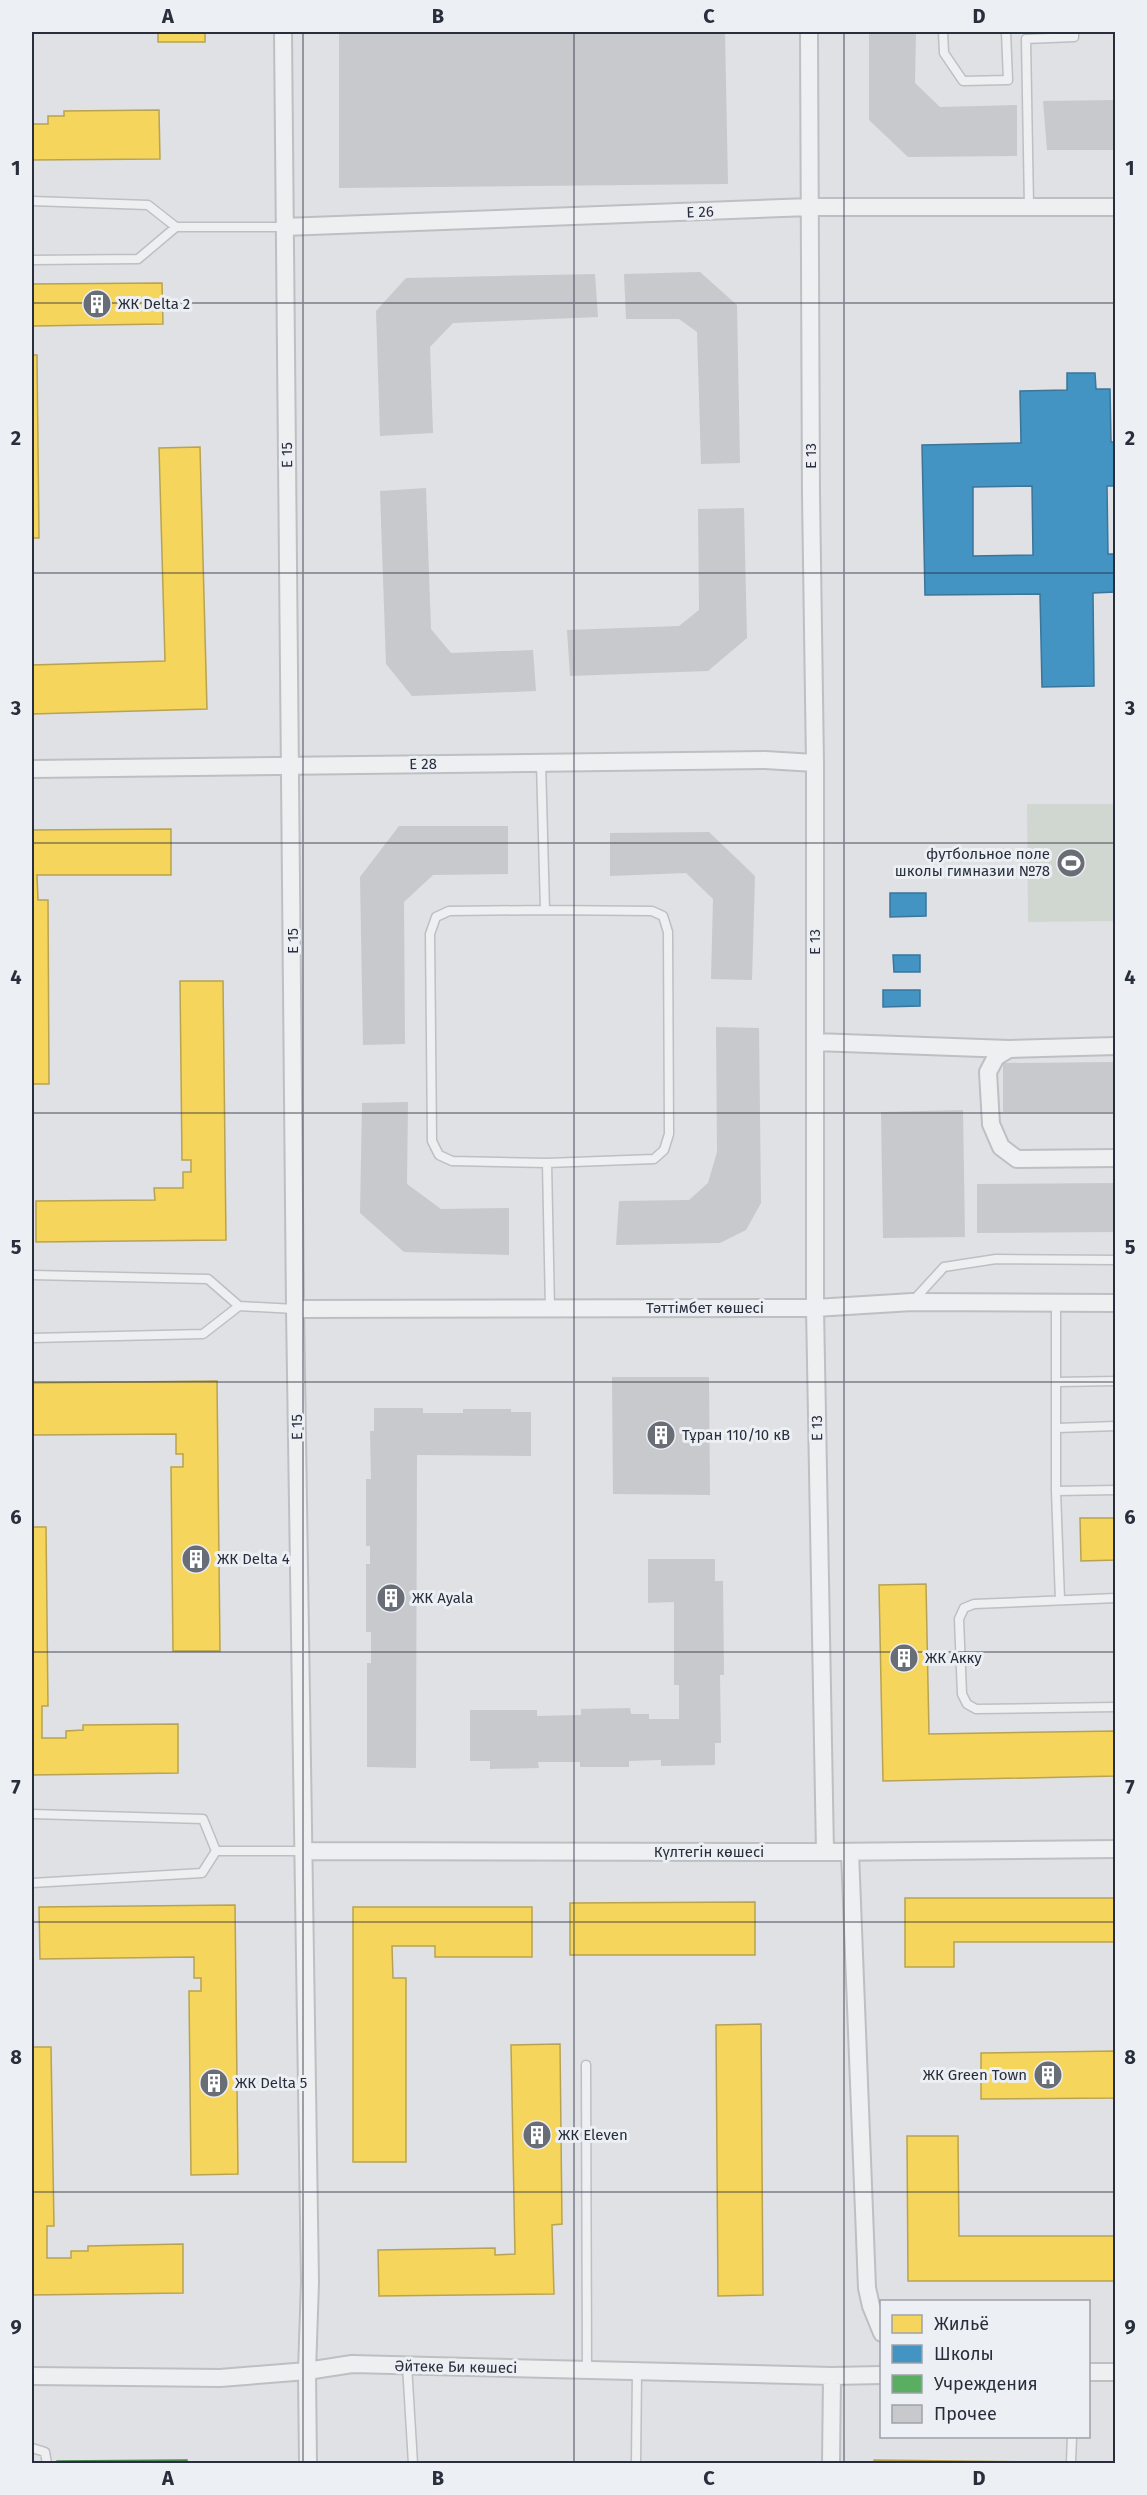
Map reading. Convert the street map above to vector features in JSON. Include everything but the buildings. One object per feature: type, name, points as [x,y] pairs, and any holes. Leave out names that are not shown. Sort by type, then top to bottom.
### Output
[{"type":"street","name":"E 15","points":[[283,32],[295,1309],[310,2282],[307,2371],[308,2463]]},
{"type":"street","name":"E 13","points":[[809,32],[815,763],[815,1308],[825,1852]]},
{"type":"street","name":"E 26","points":[[284,226],[810,207],[1116,207]]},
{"type":"street","name":"E 28","points":[[32,769],[765,760],[815,763]]},
{"type":"street","points":[[815,1042],[1009,1049],[1116,1046]]},
{"type":"street","points":[[1009,1049],[996,1058],[988,1072],[991,1124],[1001,1147],[1017,1160],[1116,1158]]},
{"type":"street","name":"Тәттімбет көшесі","points":[[295,1309],[815,1308],[912,1302],[1116,1303]]},
{"type":"street","name":"Күлтегін көшесі","points":[[303,1851],[850,1852],[1116,1849]]},
{"type":"street","points":[[850,1852],[867,2288],[870,2306],[880,2328]]},
{"type":"street","name":"Әйтеке Би көшесі","points":[[32,2376],[220,2378],[307,2371],[352,2364],[832,2376],[880,2375]]},
{"type":"street","points":[[1090,2372],[1116,2372]]},
{"type":"street","points":[[831,2463],[832,2376]]},
{"type":"lane","points":[[944,32],[944,53],[963,81],[1008,80],[1006,32]]},
{"type":"lane","points":[[1029,207],[1026,39],[1074,37],[1074,32]]},
{"type":"lane","points":[[32,201],[148,205],[176,227],[284,226]]},
{"type":"lane","points":[[32,260],[138,259],[176,227]]},
{"type":"lane","points":[[542,762],[545,910]]},
{"type":"lane","points":[[545,910],[652,911],[663,916],[668,932],[669,1134],[664,1150],[654,1159],[547,1163],[452,1161],[439,1155],[432,1141],[430,934],[436,917],[449,911],[545,910]]},
{"type":"lane","points":[[547,1163],[550,1309]]},
{"type":"lane","points":[[912,1302],[944,1267],[996,1259],[1116,1260]]},
{"type":"lane","points":[[32,1275],[208,1279],[239,1306],[295,1309]]},
{"type":"lane","points":[[1056,1304],[1056,1491],[1060,1600]]},
{"type":"lane","points":[[32,1338],[202,1334],[239,1306]]},
{"type":"lane","points":[[1057,1383],[1116,1380]]},
{"type":"lane","points":[[1057,1428],[1116,1426]]},
{"type":"lane","points":[[1056,1491],[1116,1490]]},
{"type":"lane","points":[[1116,1598],[974,1604],[964,1608],[959,1619],[962,1695],[967,1704],[976,1709],[1116,1707]]},
{"type":"lane","points":[[32,1814],[203,1819],[216,1851]]},
{"type":"lane","points":[[216,1851],[303,1851]]},
{"type":"lane","points":[[32,1883],[202,1873],[216,1851]]},
{"type":"lane","points":[[586,2065],[587,2370]]},
{"type":"lane","points":[[407,2366],[413,2463]]},
{"type":"lane","points":[[636,2463],[637,2371]]},
{"type":"lane","points":[[1071,2462],[1072,2438]]},
{"type":"lane","points":[[32,2448],[45,2452],[47,2463]]},
{"type":"shaded area","name":"футбольное поле школы гимназии №78","points":[[1027,804],[1115,804],[1115,921],[1028,922]]},
{"type":"place","name":"ЖК Delta 2","points":[[97,304]]},
{"type":"place","name":"футбольное поле школы гимназии №78","points":[[1071,863]]},
{"type":"place","name":"Тұран 110/10 кВ","points":[[661,1435]]},
{"type":"place","name":"ЖК Delta 4","points":[[196,1559]]},
{"type":"place","name":"ЖК Ayala","points":[[391,1598]]},
{"type":"place","name":"ЖК Акку","points":[[904,1658]]},
{"type":"place","name":"ЖК Green Town","points":[[1048,2075]]},
{"type":"place","name":"ЖК Delta 5","points":[[214,2083]]},
{"type":"place","name":"ЖК Eleven","points":[[537,2135]]}]
